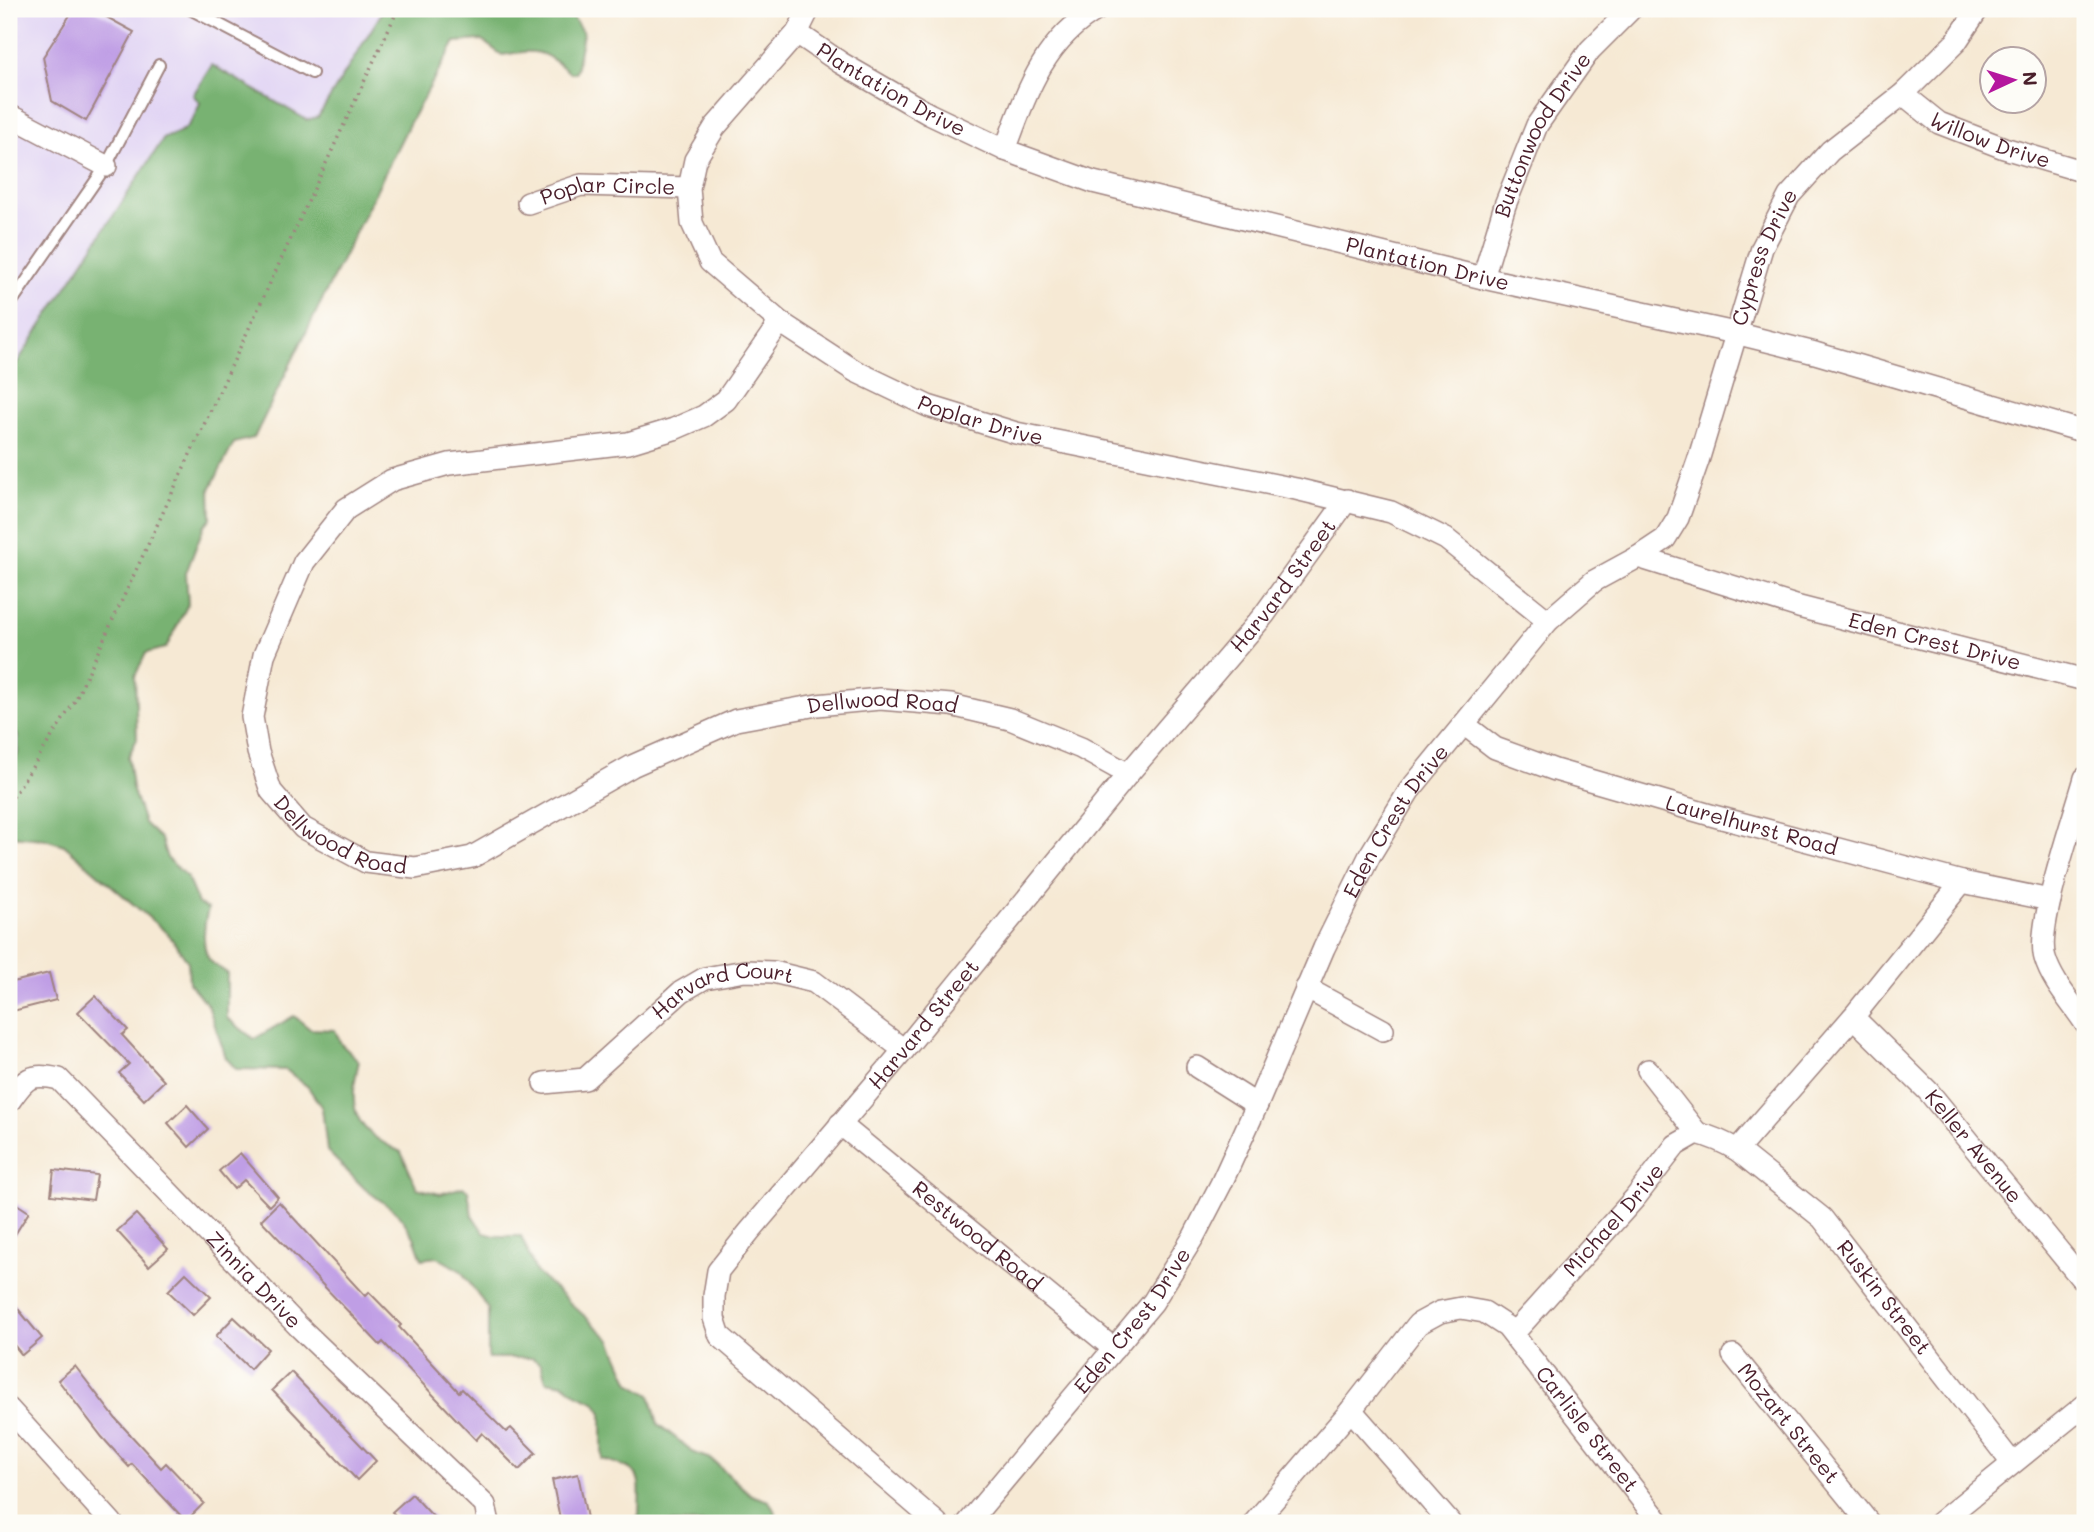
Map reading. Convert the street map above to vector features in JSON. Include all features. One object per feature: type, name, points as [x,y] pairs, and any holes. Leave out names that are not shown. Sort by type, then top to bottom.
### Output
[{"type":"street","name":"Poplar Drive","points":[[809,9],[797,33],[715,127],[695,160],[690,188],[692,223],[710,262],[780,322],[855,370],[928,406],[1016,433],[1347,500],[1391,512],[1446,539],[1548,621]]},
{"type":"street","points":[[1005,150],[1021,106],[1043,60],[1080,19],[1098,9]]},
{"type":"street","name":"Buttonwood Drive","points":[[1483,278],[1505,205],[1536,125],[1590,50],[1631,9]]},
{"type":"street","name":"Cypress Drive","points":[[1638,557],[1665,539],[1678,518],[1698,461],[1762,248],[1789,196],[1830,151],[1903,94],[1956,43],[1978,9]]},
{"type":"street","name":"Plantation Drive","points":[[797,33],[841,63],[929,114],[1005,150],[1093,182],[1483,278],[1815,353],[2085,432]]},
{"type":"street","name":"Willow Drive","points":[[1903,94],[1939,123],[2004,148],[2085,172]]},
{"type":"street","points":[[9,115],[106,166]]},
{"type":"street","name":"Poplar Circle","points":[[528,203],[581,185],[690,188]]},
{"type":"street","name":"Dellwood Road","points":[[780,322],[726,400],[694,421],[628,443],[449,464],[392,480],[346,509],[304,562],[264,655],[252,717],[258,752],[271,791],[303,828],[366,862],[415,868],[472,857],[632,766],[736,720],[817,705],[880,699],[951,705],[1010,719],[1081,748],[1128,774]]},
{"type":"street","name":"Harvard Street","points":[[937,1523],[720,1336],[714,1318],[718,1271],[904,1050],[1128,774],[1264,615],[1347,500]]},
{"type":"street","name":"Eden Crest Drive","points":[[968,1523],[1153,1302],[1194,1236],[1221,1184],[1306,988],[1370,855],[1409,791],[1548,621],[1594,581],[1638,557],[1799,607],[2085,680]]},
{"type":"street","name":"Laurelhurst Road","points":[[1465,724],[1495,748],[1555,770],[1714,816],[1962,882],[2050,900]]},
{"type":"street","points":[[2085,778],[2050,900],[2043,939],[2044,957],[2085,1023]]},
{"type":"street","points":[[1648,1070],[1697,1133],[1725,1142],[1737,1150],[1853,1017],[1962,882]]},
{"type":"street","name":"Harvard Court","points":[[544,1083],[585,1079],[681,992],[705,978],[746,971],[773,972],[814,982],[904,1050]]},
{"type":"street","points":[[1306,988],[1383,1030]]},
{"type":"street","name":"Keller Avenue","points":[[1853,1017],[1928,1091],[2085,1283]]},
{"type":"street","points":[[1197,1067],[1257,1105]]},
{"type":"street","name":"Zinnia Drive","points":[[9,1102],[25,1080],[41,1075],[59,1079],[298,1326],[485,1505],[489,1523]]},
{"type":"street","name":"Restwood Road","points":[[840,1124],[1114,1349]]},
{"type":"street","name":"Michael Drive","points":[[1513,1334],[1635,1198],[1676,1145],[1697,1133]]},
{"type":"street","name":"Ruskin Street","points":[[1737,1150],[1822,1218],[2012,1463]]},
{"type":"street","points":[[1254,1523],[1352,1410],[1418,1324],[1440,1312],[1461,1308],[1484,1312],[1513,1334]]},
{"type":"street","name":"Carlisle Street","points":[[1513,1334],[1660,1523]]},
{"type":"street","name":"Mozart Street","points":[[1733,1355],[1869,1523]]},
{"type":"street","points":[[1939,1523],[2085,1405]]},
{"type":"street","points":[[9,1409],[112,1523]]},
{"type":"street","points":[[1352,1410],[1450,1523]]},
{"type":"lane","points":[[190,9],[312,73]]},
{"type":"lane","points":[[9,306],[106,166],[159,65]]},
{"type":"path","points":[[9,803],[75,701],[398,9]]},
{"type":"shaded area","points":[[9,9],[384,9],[317,117],[307,121],[212,65],[194,119],[9,375]]},
{"type":"shaded area","points":[[9,717],[18,737],[18,753],[9,777]]},
{"type":"shaded area","points":[[2085,881],[2085,985],[2075,972],[2077,908]]},
{"type":"green space","points":[[384,9],[574,9],[574,19],[583,33],[576,72],[570,73],[553,59],[539,53],[502,55],[481,40],[455,42],[409,124],[254,438],[234,443],[210,489],[211,518],[204,526],[186,573],[188,604],[166,648],[146,653],[135,676],[137,739],[128,757],[132,788],[144,823],[161,839],[167,858],[187,877],[198,904],[208,909],[204,928],[206,954],[227,973],[227,1018],[254,1039],[294,1016],[310,1029],[335,1030],[341,1044],[359,1061],[354,1093],[358,1117],[373,1136],[401,1152],[417,1188],[440,1194],[463,1187],[468,1191],[472,1215],[484,1233],[495,1236],[521,1236],[536,1272],[611,1340],[630,1383],[650,1395],[658,1424],[696,1454],[711,1459],[751,1495],[769,1501],[777,1516],[785,1523],[629,1523],[639,1515],[639,1482],[637,1476],[626,1467],[602,1459],[602,1413],[595,1402],[578,1395],[564,1384],[546,1381],[541,1364],[532,1358],[488,1358],[488,1309],[461,1271],[437,1257],[422,1259],[414,1237],[399,1214],[365,1189],[327,1151],[322,1108],[308,1087],[286,1070],[236,1069],[226,1058],[208,1005],[189,983],[188,962],[168,934],[64,845],[45,839],[9,836],[9,777],[18,753],[18,737],[9,717],[9,375],[164,138],[178,133],[191,122],[200,103],[193,95],[212,65],[307,120],[318,117]]},
{"type":"building","points":[[74,9],[92,9],[134,32],[86,121],[52,101],[43,57]]},
{"type":"building","points":[[49,973],[56,1000],[9,1012],[9,983]]},
{"type":"building","points":[[95,996],[128,1030],[122,1035],[164,1081],[144,1100],[119,1073],[129,1064],[78,1012]]},
{"type":"building","points":[[187,1105],[208,1129],[189,1147],[168,1123]]},
{"type":"building","points":[[240,1153],[278,1197],[269,1206],[244,1180],[234,1189],[219,1171]]},
{"type":"building","points":[[54,1170],[97,1175],[93,1200],[51,1195]]},
{"type":"building","points":[[9,1199],[29,1212],[9,1244]]},
{"type":"building","points":[[279,1202],[365,1296],[369,1292],[401,1325],[399,1327],[459,1392],[462,1389],[506,1432],[511,1428],[536,1453],[519,1470],[482,1433],[476,1440],[383,1342],[380,1345],[261,1220]]},
{"type":"building","points":[[136,1214],[168,1249],[149,1266],[117,1231]]},
{"type":"building","points":[[186,1273],[211,1297],[193,1315],[168,1291]]},
{"type":"building","points":[[9,1298],[42,1338],[22,1355],[9,1339]]},
{"type":"building","points":[[234,1317],[268,1349],[250,1369],[216,1336]]},
{"type":"building","points":[[75,1366],[116,1419],[161,1468],[166,1463],[204,1503],[186,1521],[132,1464],[129,1467],[58,1380]]},
{"type":"building","points":[[291,1372],[376,1461],[357,1480],[272,1390]]},
{"type":"building","points":[[578,1474],[588,1523],[561,1523],[552,1480]]},
{"type":"building","points":[[412,1494],[439,1523],[403,1523],[392,1512]]}]
